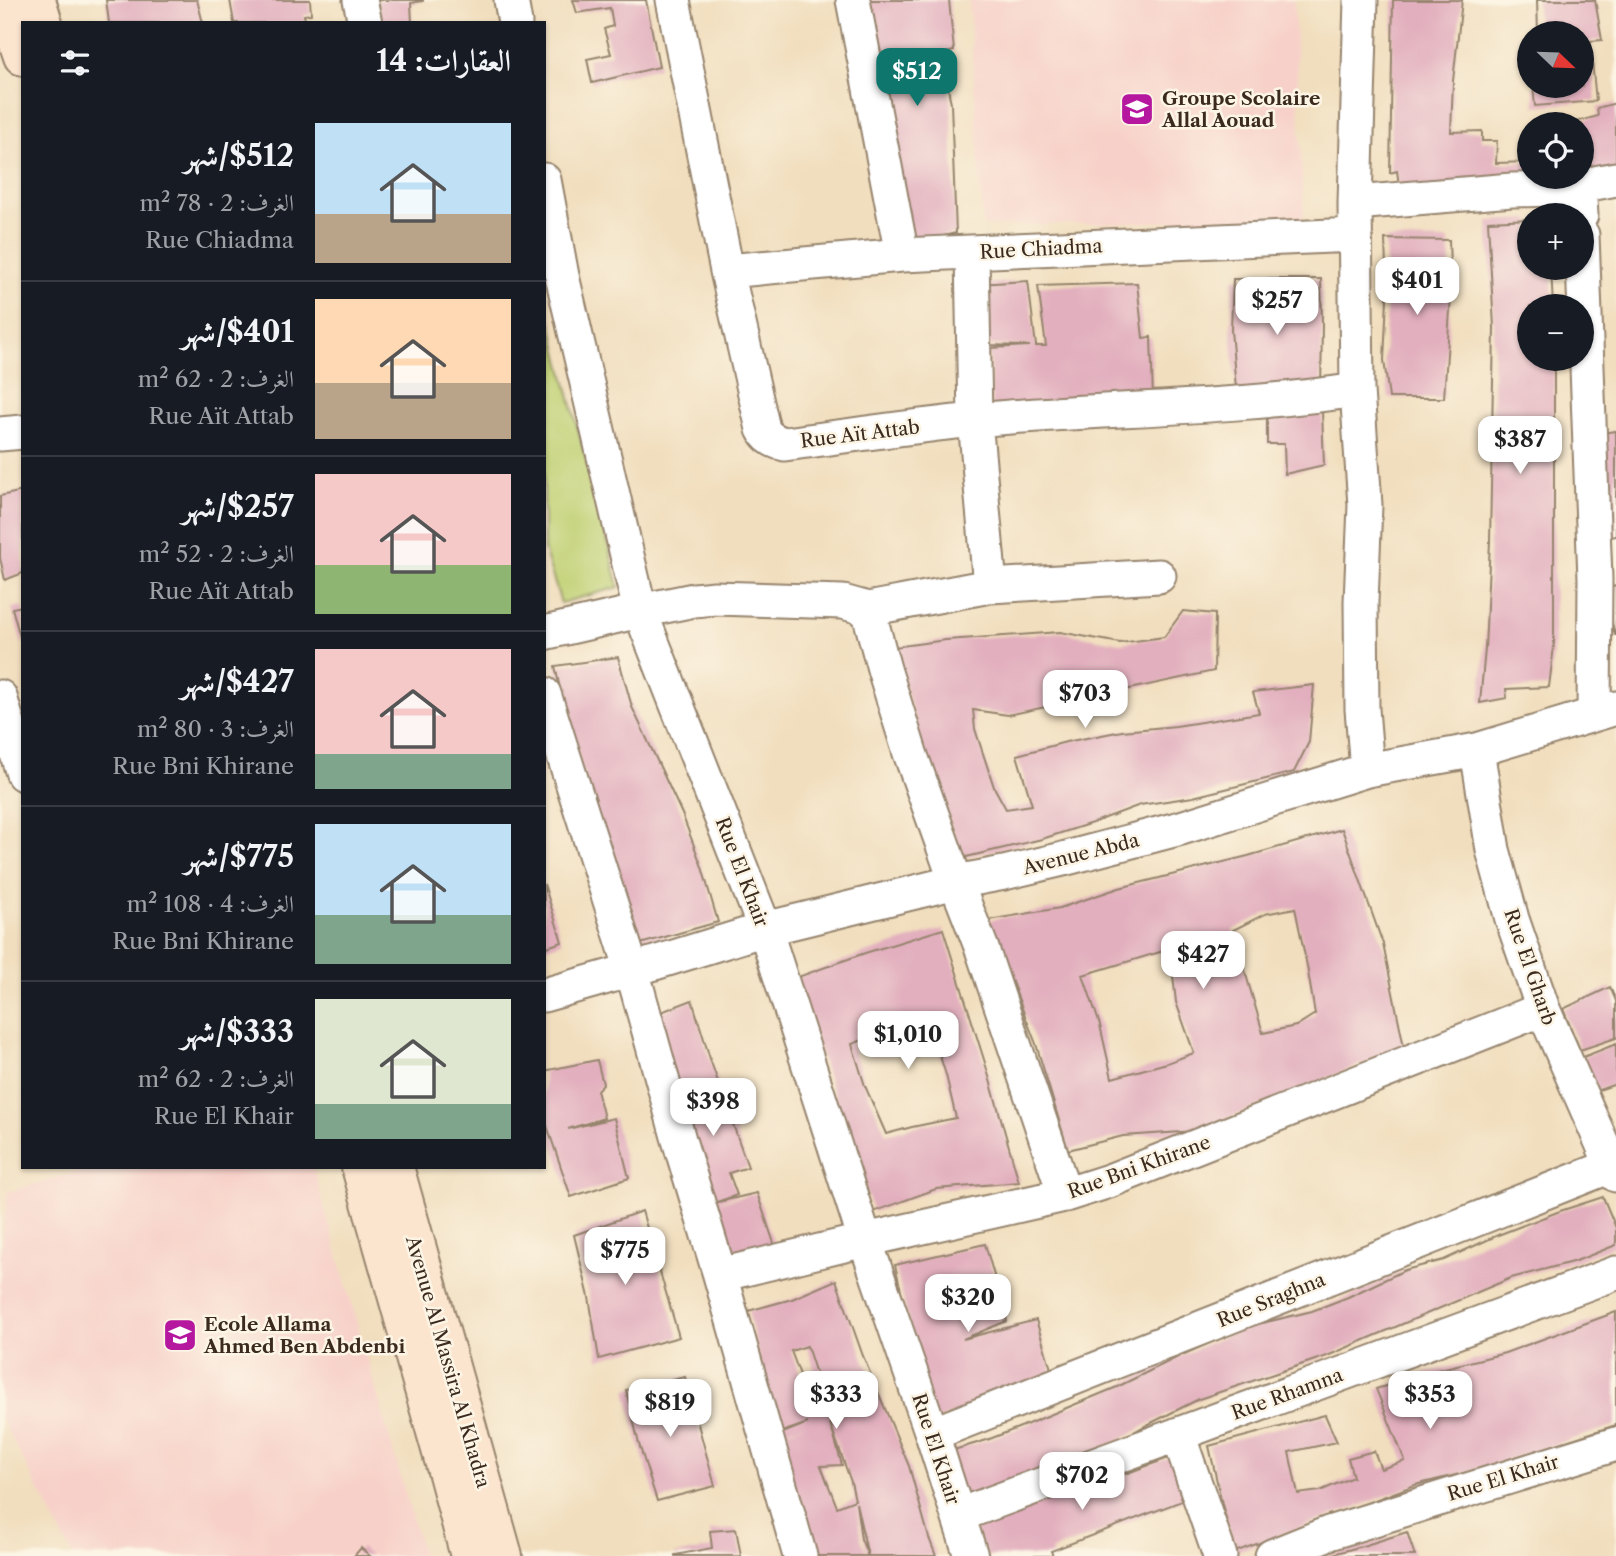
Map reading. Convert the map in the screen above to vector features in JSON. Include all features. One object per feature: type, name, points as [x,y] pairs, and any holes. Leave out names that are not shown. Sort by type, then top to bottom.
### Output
[{"type":"main road","points":[[4,0],[21,50]]},
{"type":"main road","points":[[36,0],[42,21]]},
{"type":"main road","name":"Avenue Al Massira Al Khadra","points":[[362,1169],[470,1556]]},
{"type":"main road","name":"Avenue Al Massira Al Khadra","points":[[395,1169],[503,1556]]},
{"type":"street","points":[[360,0],[365,21]]},
{"type":"street","points":[[511,0],[516,21]]},
{"type":"street","name":"Rue Aït Attab","points":[[673,0],[727,271],[763,429],[765,434],[776,442],[785,444],[975,420],[1238,403],[1357,390]]},
{"type":"street","points":[[853,0],[902,256]]},
{"type":"street","points":[[1361,0],[1355,219],[1357,390],[1365,505],[1361,627],[1362,709],[1367,770]]},
{"type":"street","name":"Rue Chiadma","points":[[727,271],[902,256],[972,253],[1355,219],[1512,190],[1561,189],[1580,201],[1616,179]]},
{"type":"street","name":"Rue El Khair","points":[[546,202],[553,278],[640,611],[765,929],[971,1556]]},
{"type":"street","points":[[972,253],[975,420],[990,586]]},
{"type":"street","points":[[1588,280],[1602,376],[1606,575],[1605,711]]},
{"type":"street","points":[[0,434],[21,432]]},
{"type":"street","points":[[546,633],[694,600],[733,597],[843,601],[868,609],[990,586],[1160,576]]},
{"type":"street","points":[[868,609],[910,753],[986,960],[1065,1195]]},
{"type":"street","points":[[0,697],[21,767]]},
{"type":"street","points":[[546,700],[632,971],[800,1556]]},
{"type":"street","name":"Avenue Abda","points":[[546,994],[632,971],[765,929],[1181,828],[1367,770],[1477,750],[1605,711]]},
{"type":"street","name":"Rue El Gharb","points":[[1477,750],[1493,850],[1512,919],[1543,1009],[1605,1120],[1613,1170]]},
{"type":"street","name":"Rue Bni Khirane","points":[[720,1275],[1065,1195],[1109,1181],[1543,1009]]},
{"type":"street","name":"Rue Sraghna","points":[[932,1434],[1613,1170]]},
{"type":"street","name":"Rue Rhamna","points":[[959,1515],[1616,1273]]},
{"type":"street","points":[[1178,1434],[1220,1556]]},
{"type":"street","name":"Rue El Khair","points":[[1272,1556],[1329,1533],[1616,1444]]},
{"type":"shaded area","name":"Groupe Scolaire Allal Aouad","points":[[969,0],[1294,0],[1304,218],[983,226]]},
{"type":"shaded area","name":"Ecole Allama Ahmed Ben Abdenbi","points":[[88,1169],[314,1169],[423,1556],[73,1556],[0,1416],[0,1255],[8,1192]]},
{"type":"green space","points":[[546,306],[619,587],[561,603],[546,555]]},
{"type":"building","points":[[106,0],[197,0],[202,21],[109,21]]},
{"type":"building","points":[[230,0],[310,0],[311,14],[304,15],[306,21],[234,21]]},
{"type":"building","points":[[377,0],[423,0],[411,3],[412,21],[381,21]]},
{"type":"building","points":[[573,0],[646,0],[659,67],[592,83],[587,59],[611,54],[604,29],[613,26],[610,8],[577,13]]},
{"type":"building","points":[[863,0],[949,0],[954,51],[942,54],[951,104],[956,233],[909,244]]},
{"type":"building","points":[[1393,0],[1462,0],[1453,81],[1451,132],[1482,131],[1482,141],[1497,141],[1496,163],[1517,162],[1517,179],[1401,199],[1397,171],[1390,173]]},
{"type":"building","points":[[1537,0],[1595,0],[1602,40],[1594,41],[1594,21],[1538,21]]},
{"type":"building","points":[[1594,81],[1596,101],[1535,106],[1534,98],[1594,98]]},
{"type":"building","points":[[1616,103],[1616,171],[1594,175],[1594,117],[1598,116],[1597,108]]},
{"type":"building","points":[[1517,220],[1517,280],[1552,280],[1552,294],[1517,294],[1517,371],[1554,371],[1554,646],[1549,687],[1506,689],[1507,698],[1480,703],[1490,541],[1494,327],[1488,221]]},
{"type":"building","points":[[1385,239],[1449,240],[1451,295],[1444,398],[1389,398],[1384,360],[1387,298]]},
{"type":"building","points":[[1233,279],[1321,279],[1321,393],[1237,400],[1231,330]]},
{"type":"building","points":[[1028,281],[1036,346],[1046,346],[1038,286],[1137,283],[1143,338],[1151,337],[1153,398],[992,411],[989,348],[1030,346],[983,345],[979,284]]},
{"type":"building","points":[[1322,410],[1324,465],[1285,474],[1284,444],[1267,444],[1267,411]]},
{"type":"building","points":[[1616,431],[1616,536],[1602,539],[1601,433]]},
{"type":"building","points":[[21,491],[21,574],[5,580],[0,558],[0,496]]},
{"type":"building","points":[[1616,586],[1616,635],[1615,635],[1604,589]]},
{"type":"building","points":[[21,606],[21,640],[12,608]]},
{"type":"building","points":[[1183,611],[1215,614],[1214,671],[1008,715],[973,710],[975,729],[994,787],[1006,809],[1032,805],[1017,755],[1122,731],[1259,713],[1253,692],[1314,685],[1309,742],[1294,772],[1193,797],[1140,805],[1042,839],[962,858],[922,746],[894,647],[946,640],[1060,632],[1120,643],[1164,637]]},
{"type":"building","points":[[618,657],[632,707],[682,814],[702,867],[718,922],[640,944],[569,729],[555,666]]},
{"type":"building","points":[[1342,829],[1383,944],[1404,1047],[1197,1131],[1123,1136],[1068,1150],[1036,1044],[988,920],[1060,908],[1119,888]],"holes":[[[1295,908],[1315,1014],[1296,1026],[1263,1033],[1233,930],[1265,914]],[[1170,949],[1176,1002],[1194,1053],[1112,1078],[1100,1025],[1083,975]]]},
{"type":"building","points":[[546,890],[562,942],[546,947]]},
{"type":"building","points":[[943,929],[1019,1182],[936,1189],[873,1212],[795,978]],"holes":[[[927,1015],[956,1118],[886,1134],[865,1086],[852,1044]]]},
{"type":"building","points":[[1610,987],[1616,1001],[1616,1038],[1580,1050],[1563,1009]]},
{"type":"building","points":[[692,1000],[748,1167],[729,1173],[737,1195],[714,1203],[757,1193],[779,1258],[737,1266],[724,1254],[656,1030],[661,1012]]},
{"type":"building","points":[[1616,1044],[1616,1084],[1596,1091],[1583,1057]]},
{"type":"building","points":[[597,1060],[603,1084],[597,1090],[604,1118],[568,1129],[614,1118],[629,1178],[571,1197],[546,1123],[546,1071]]},
{"type":"building","points":[[1603,1197],[1616,1228],[1616,1245],[1576,1261],[1511,1278],[1327,1356],[1199,1399],[1141,1428],[1084,1462],[961,1501],[947,1452],[987,1440],[1117,1387],[1246,1327],[1312,1311],[1405,1270],[1444,1260],[1498,1235]]},
{"type":"building","points":[[642,1211],[679,1337],[599,1359],[589,1297],[574,1235]]},
{"type":"building","points":[[985,1244],[1007,1321],[963,1339],[1036,1320],[1055,1382],[936,1420],[917,1358],[895,1265]]},
{"type":"building","points":[[836,1280],[863,1356],[909,1466],[936,1556],[868,1556],[815,1556],[778,1435],[808,1423],[776,1434],[748,1311],[792,1299]],"holes":[[[807,1346],[817,1377],[803,1383],[791,1351]],[[830,1423],[855,1500],[837,1507],[821,1466],[842,1465]],[[856,1503],[868,1556],[861,1539]]]},
{"type":"building","points":[[1616,1312],[1616,1425],[1472,1471],[1415,1485],[1235,1552],[1209,1446],[1325,1415],[1337,1442],[1289,1452],[1298,1494],[1320,1491],[1353,1477],[1348,1458],[1374,1451],[1381,1469],[1405,1461],[1376,1389],[1505,1353]]},
{"type":"building","points":[[685,1377],[715,1486],[657,1501],[626,1390]]},
{"type":"building","points":[[1174,1456],[1187,1499],[1051,1551],[1053,1556],[987,1556],[972,1524],[1106,1481]]},
{"type":"building","points":[[736,1529],[741,1556],[675,1556],[712,1548],[710,1531]]},
{"type":"building","points":[[1407,1532],[1415,1556],[1326,1556],[1366,1545]]},
{"type":"building","points":[[361,1548],[370,1556],[354,1556]]},
{"type":"place","name":"Groupe Scolaire Allal Aouad","points":[[1137,109]]},
{"type":"place","name":"Ecole Allama Ahmed Ben Abdenbi","points":[[180,1335]]}]
